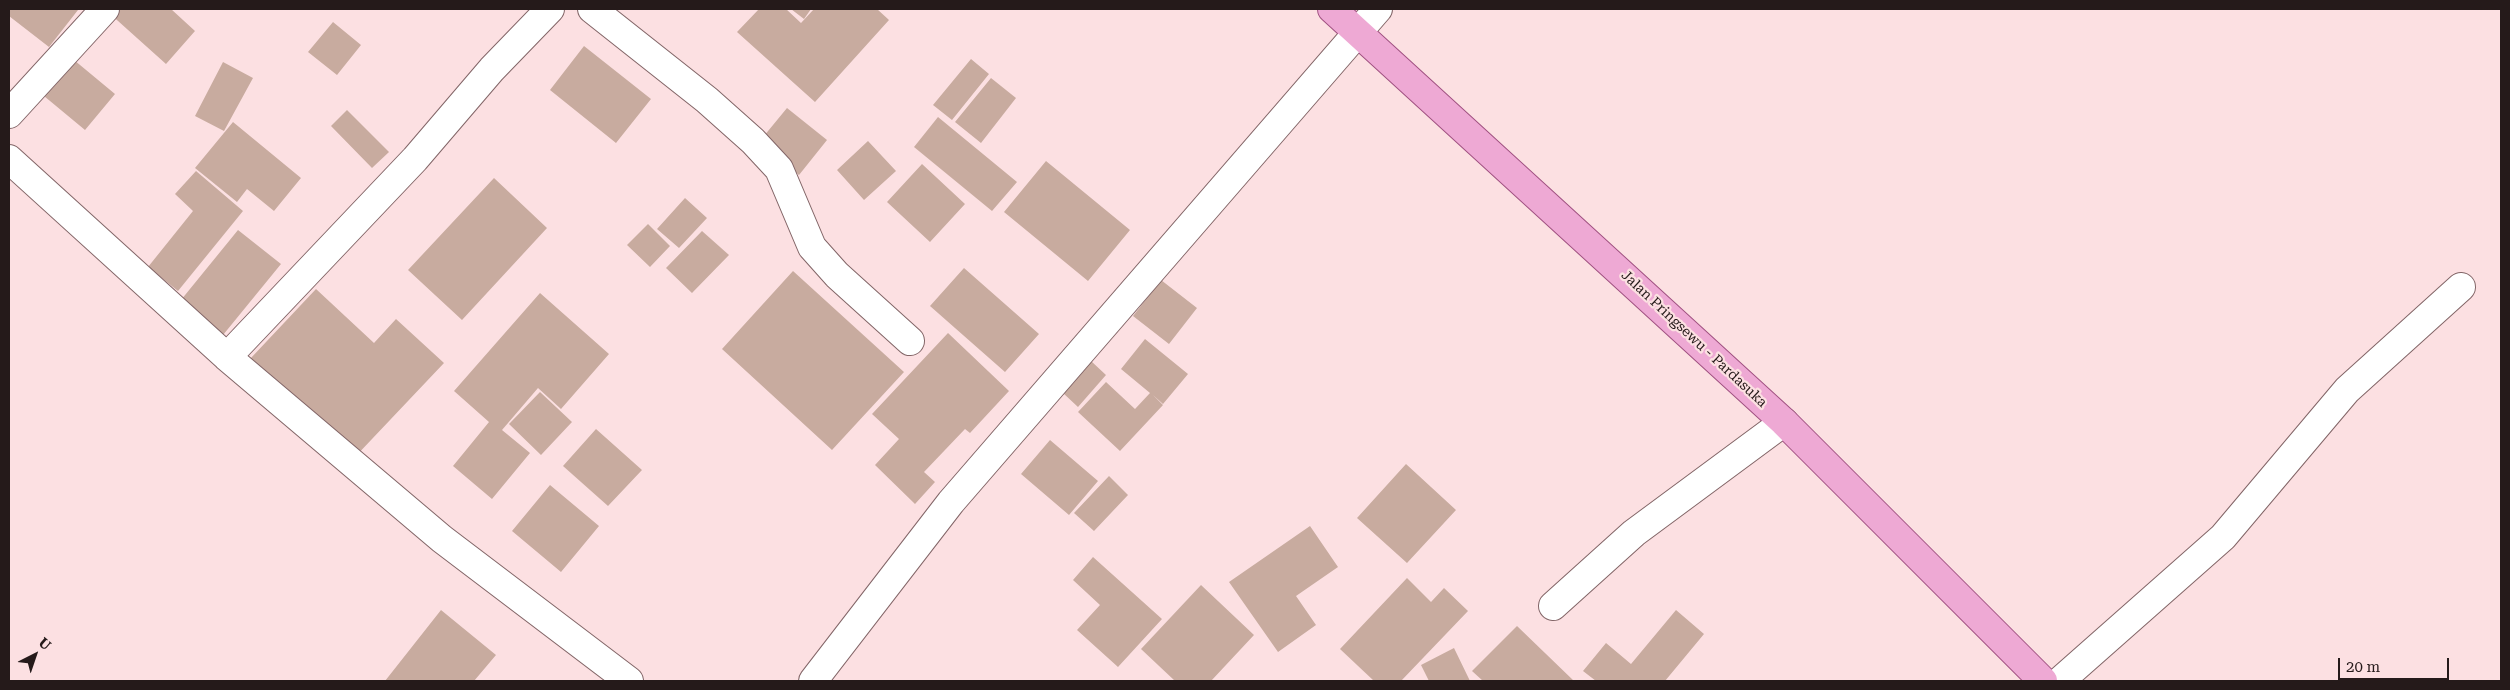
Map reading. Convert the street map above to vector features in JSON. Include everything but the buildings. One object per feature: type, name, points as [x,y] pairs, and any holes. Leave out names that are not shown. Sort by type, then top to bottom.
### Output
[{"type":"main road","name":"Jalan Pringsewu - Pardasuka","points":[[1332,9],[1359,31],[1784,422],[2043,681]]},
{"type":"street","points":[[9,114],[105,9]]},
{"type":"street","points":[[227,357],[414,159],[492,69],[550,9]]},
{"type":"street","points":[[592,9],[707,100],[754,141],[779,169],[812,247],[837,275],[910,341]]},
{"type":"street","points":[[814,681],[951,502],[1378,9]]},
{"type":"street","points":[[9,159],[227,357],[442,539],[629,681]]},
{"type":"street","points":[[2060,681],[2223,538],[2347,390],[2462,287]]},
{"type":"street","points":[[1553,606],[1602,559],[1634,533],[1784,422]]}]
